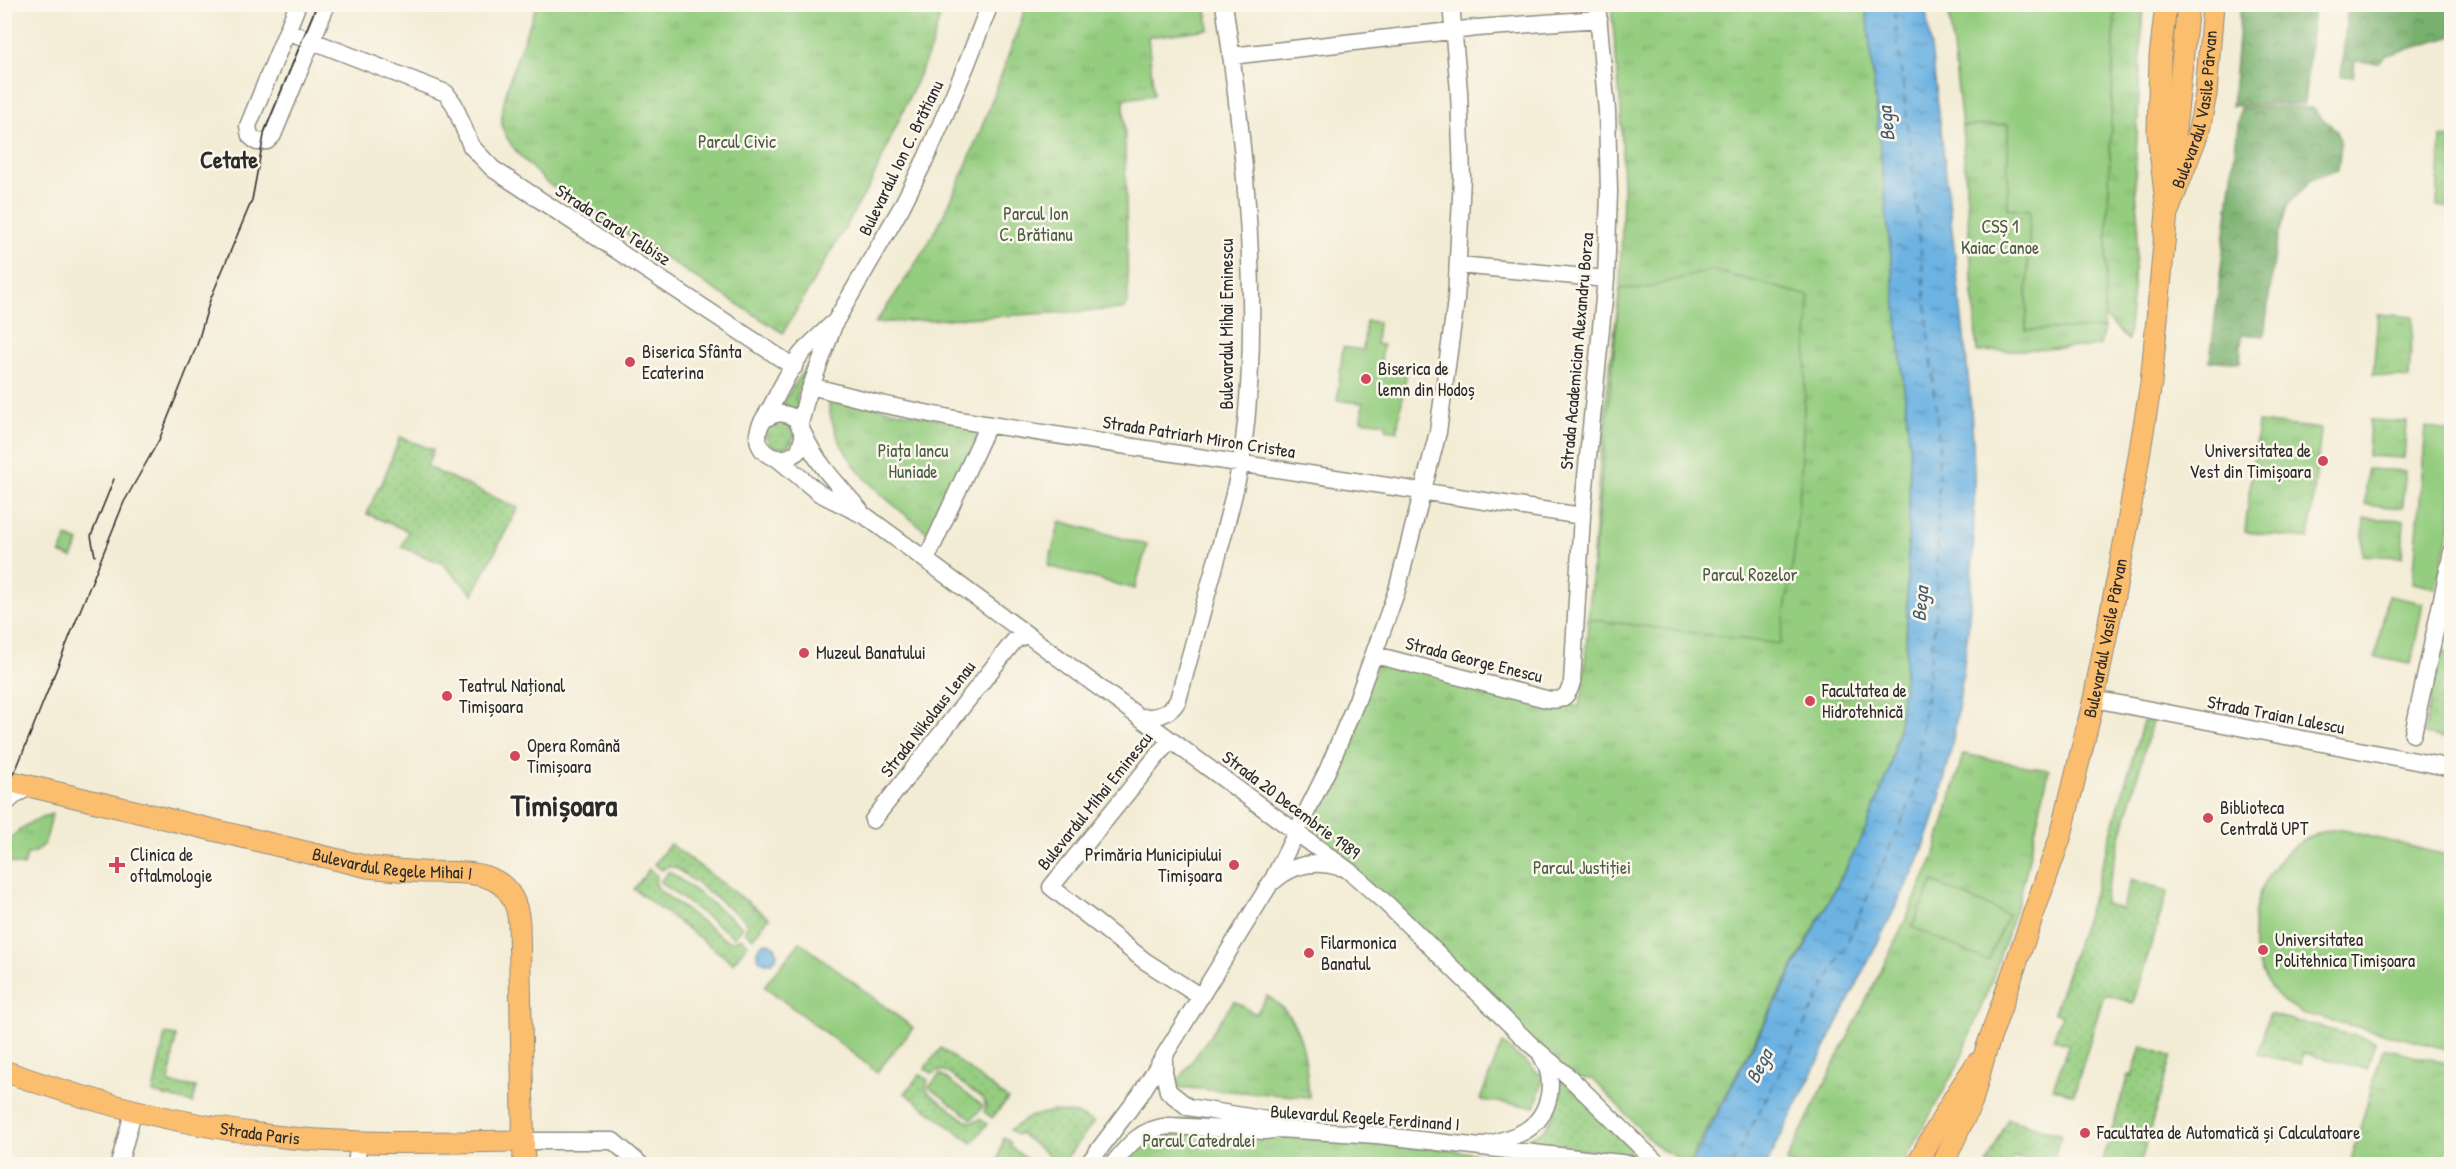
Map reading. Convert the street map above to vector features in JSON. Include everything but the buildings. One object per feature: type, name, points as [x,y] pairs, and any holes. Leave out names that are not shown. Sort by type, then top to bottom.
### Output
[{"type":"main road","name":"Bulevardul Vasile Pârvan","points":[[1943,1164],[1972,1101],[1986,1050],[2061,835],[2094,699],[2127,530],[2151,383],[2167,212],[2158,133],[2160,57],[2166,4]]},
{"type":"main road","points":[[2167,212],[2188,4]]},
{"type":"main road","name":"Bulevardul Vasile Pârvan","points":[[2167,212],[2199,130],[2206,94],[2213,4]]},
{"type":"main road","name":"Bulevardul Regele Mihai I","points":[[4,780],[368,867],[408,872],[479,874],[498,882],[514,901],[519,923],[524,1164]]},
{"type":"main road","name":"Bulevardul Vasile Pârvan","points":[[1917,1164],[1954,1098],[1986,1050]]},
{"type":"main road","name":"Strada Paris","points":[[4,1071],[66,1091],[134,1109],[246,1132],[359,1142],[523,1141]]},
{"type":"street","points":[[298,4],[248,126],[250,136],[257,142],[267,141],[273,135],[327,4]]},
{"type":"street","name":"Bulevardul Ion C. Brătianu","points":[[802,430],[811,386],[835,322],[865,274],[916,177],[966,66],[990,4]]},
{"type":"street","name":"Bulevardul Mihai Eminescu","points":[[1141,717],[1151,718],[1167,712],[1178,700],[1230,509],[1240,463],[1249,385],[1250,286],[1241,148],[1232,56],[1224,4]]},
{"type":"street","points":[[1088,1164],[1124,1119],[1264,893],[1328,769],[1375,655],[1397,590],[1424,493],[1445,392],[1459,265],[1461,134],[1451,4]]},
{"type":"street","points":[[1232,56],[1598,12]]},
{"type":"street","name":"Strada Academician Alexandru Borza","points":[[1564,698],[1572,682],[1582,516],[1606,279],[1609,192],[1607,111],[1598,12]]},
{"type":"street","points":[[287,31],[312,40]]},
{"type":"street","name":"Strada Carol Telbisz","points":[[312,40],[440,90],[451,97],[466,137],[475,151],[493,169],[794,367]]},
{"type":"street","points":[[1459,265],[1606,279]]},
{"type":"street","name":"Bulevardul Ion C. Brătianu","points":[[763,421],[802,354],[835,322]]},
{"type":"street","name":"Strada Patriarh Miron Cristea","points":[[811,386],[881,404],[988,425],[1582,516]]},
{"type":"street","points":[[783,413],[796,419],[802,430],[803,443],[796,453],[786,459],[769,456],[759,444],[759,429],[763,421],[775,414],[783,413]]},
{"type":"street","points":[[926,560],[988,425]]},
{"type":"street","name":"Strada 20 Decembrie 1989","points":[[802,430],[812,453],[822,467],[867,517]]},
{"type":"street","name":"Strada 20 Decembrie 1989","points":[[778,459],[819,493],[867,517],[926,560],[1019,634],[1141,717],[1358,879],[1388,905],[1530,1044],[1569,1077],[1658,1164]]},
{"type":"street","points":[[2413,734],[2451,552]]},
{"type":"street","name":"Strada Nikolaus Lenau","points":[[873,820],[1019,634]]},
{"type":"street","name":"Strada George Enescu","points":[[1375,655],[1546,699],[1564,698]]},
{"type":"street","name":"Strada Traian Lalescu","points":[[2094,699],[2451,768]]},
{"type":"street","name":"Bulevardul Mihai Eminescu","points":[[1170,740],[1051,887],[1137,956],[1201,997]]},
{"type":"street","points":[[4,805],[16,794],[32,786]]},
{"type":"street","points":[[1264,893],[1284,873],[1307,864],[1329,864],[1343,869],[1358,879]]},
{"type":"street","points":[[1482,1146],[1525,1131],[1544,1110],[1550,1093],[1549,1075],[1544,1061],[1530,1044]]},
{"type":"street","points":[[1164,1057],[1168,1091],[1182,1103],[1201,1110],[1267,1120],[1278,1129]]},
{"type":"street","points":[[119,1164],[134,1109]]},
{"type":"street","name":"Bulevardul Regele Ferdinand I","points":[[1113,1164],[1137,1136],[1159,1127],[1266,1131],[1278,1129],[1377,1135],[1629,1164]]},
{"type":"street","points":[[523,1141],[615,1141],[640,1164]]},
{"type":"street","points":[[356,1164],[359,1142]]},
{"type":"green space","name":"Parcul Ion C. Brătianu","points":[[1027,4],[1205,5],[1209,29],[1148,37],[1154,95],[1124,99],[1128,303],[1124,309],[875,323],[928,243],[956,189],[978,137]]},
{"type":"green space","points":[[2241,4],[2314,5],[2304,104],[2232,106]]},
{"type":"green space","name":"Parcul Civic","points":[[537,5],[943,5],[931,48],[871,183],[783,333],[547,183],[511,144],[503,129],[504,103],[514,67]]},
{"type":"green space","points":[[1611,5],[1866,5],[1910,449],[1906,659],[1899,727],[1889,771],[1863,836],[1689,1163],[1660,1149],[1652,1142],[1593,1079],[1569,1077],[1300,834],[1375,655],[1579,707],[1583,690],[1603,421],[1620,288],[1623,192],[1621,110]]},
{"type":"green space","points":[[1948,5],[2115,5],[2104,328],[2026,330],[2030,210],[2008,208],[2008,124],[1962,126]]},
{"type":"green space","points":[[2115,5],[2143,5],[2135,179],[2139,223],[2128,340],[2104,316]]},
{"type":"green space","points":[[2348,5],[2451,5],[2451,37],[2387,55],[2379,63],[2355,61],[2353,77],[2341,76]]},
{"type":"green space","points":[[2303,107],[2314,109],[2337,132],[2340,148],[2338,170],[2312,179],[2287,206],[2276,245],[2264,336],[2242,334],[2240,362],[2210,361],[2240,108]]},
{"type":"green space","name":"CSȘ 1 Kaiac Canoe","points":[[2008,124],[2008,208],[2030,209],[2026,329],[2104,328],[2100,346],[1977,352],[1962,126]]},
{"type":"green space","points":[[2441,137],[2451,138],[2451,208],[2437,206]]},
{"type":"green space","name":"Parcul Rozelor","points":[[1711,270],[1809,296],[1801,477],[1794,554],[1780,644],[1588,619],[1620,288],[1642,289]]},
{"type":"green space","points":[[2378,314],[2413,317],[2409,378],[2373,375]]},
{"type":"green space","points":[[1366,321],[1378,322],[1376,344],[1383,345],[1380,367],[1407,370],[1397,431],[1386,429],[1386,423],[1361,420],[1363,403],[1337,400],[1343,347],[1363,350]]},
{"type":"green space","points":[[807,365],[797,396],[797,413],[780,407]]},
{"type":"green space","name":"Piața Iancu Huniade","points":[[838,399],[981,428],[932,536],[881,494],[852,462],[833,423],[828,401]]},
{"type":"green space","points":[[780,420],[790,424],[794,434],[790,444],[780,448],[770,444],[766,434],[770,424]]},
{"type":"green space","points":[[2370,420],[2407,422],[2404,458],[2368,456]]},
{"type":"green space","points":[[2258,422],[2321,429],[2309,539],[2245,532]]},
{"type":"green space","points":[[2426,427],[2451,432],[2451,525],[2436,588],[2413,583]]},
{"type":"green space","points":[[400,437],[433,450],[427,467],[518,508],[473,594],[443,564],[402,547],[408,531],[367,514],[381,486]]},
{"type":"green space","points":[[2367,469],[2405,471],[2403,508],[2365,505]]},
{"type":"green space","points":[[2364,518],[2404,520],[2402,557],[2362,555]]},
{"type":"green space","points":[[1060,521],[1147,545],[1135,589],[1048,566]]},
{"type":"green space","points":[[67,537],[79,542],[72,558],[60,553]]},
{"type":"green space","points":[[2388,596],[2423,603],[2411,664],[2375,657]]},
{"type":"green space","points":[[2439,649],[2451,653],[2441,709],[2451,711],[2451,739],[2424,734]]},
{"type":"green space","points":[[2143,721],[2152,722],[2103,903],[2122,909],[2131,879],[2168,891],[2133,1003],[2104,994],[2074,1094],[2053,1088],[2069,1043],[2053,1039],[2062,1015],[2054,1013],[2096,887]]},
{"type":"green space","points":[[1963,754],[2049,770],[2021,893],[1993,977],[1959,1063],[1903,1164],[1790,1164],[1786,1162],[1897,938],[1934,857]]},
{"type":"green space","points":[[52,814],[46,840],[39,850],[27,854],[24,866],[6,862],[8,850],[5,848],[5,843],[26,825]]},
{"type":"green space","points":[[2339,829],[2451,856],[2451,1050],[2301,1013],[2276,993],[2260,967],[2253,938],[2256,908],[2266,880],[2283,856],[2308,838]]},
{"type":"green space","points":[[670,844],[769,918],[753,938],[745,932],[747,926],[744,919],[676,868],[668,866],[662,870],[654,864]]},
{"type":"green space","points":[[649,869],[657,876],[655,882],[659,890],[726,940],[735,941],[741,938],[748,944],[733,963],[634,889]]},
{"type":"green space","points":[[669,871],[743,927],[734,937],[660,882]]},
{"type":"green space","points":[[1933,882],[2008,915],[1988,961],[1912,927]]},
{"type":"green space","points":[[800,942],[913,1028],[877,1072],[764,986]]},
{"type":"green space","points":[[1267,996],[1289,1016],[1301,1040],[1309,1097],[1174,1087],[1234,1001],[1256,1014]]},
{"type":"green space","points":[[2269,1014],[2375,1041],[2367,1069],[2303,1053],[2301,1064],[2258,1054]]},
{"type":"green space","points":[[165,1034],[176,1036],[169,1083],[196,1087],[193,1103],[153,1093]]},
{"type":"green space","points":[[1502,1043],[1544,1077],[1535,1107],[1480,1100]]},
{"type":"green space","points":[[2141,1046],[2171,1056],[2142,1158],[2140,1164],[2102,1164],[2128,1075],[2132,1076]]},
{"type":"green space","points":[[941,1048],[1008,1099],[992,1118],[984,1112],[986,1106],[983,1099],[945,1071],[937,1071],[933,1074],[925,1068]]},
{"type":"green space","points":[[2383,1048],[2451,1064],[2451,1142],[2441,1164],[2350,1164]]},
{"type":"green space","points":[[920,1074],[928,1080],[926,1088],[930,1094],[967,1121],[974,1122],[980,1119],[987,1124],[972,1143],[905,1093]]},
{"type":"green space","points":[[940,1074],[983,1106],[972,1119],[929,1087]]},
{"type":"green space","points":[[1559,1075],[1643,1157],[1517,1142],[1537,1134],[1548,1125],[1557,1104]]},
{"type":"green space","points":[[1053,1111],[1075,1114],[1094,1122],[1062,1164],[1056,1164],[1048,1159],[1050,1156],[1019,1133],[1017,1135],[1010,1130],[1029,1117]]},
{"type":"green space","name":"Parcul Catedralei","points":[[1201,1115],[1545,1164],[1113,1164],[1148,1131]]},
{"type":"green space","points":[[2008,1119],[2061,1135],[2052,1164],[2037,1164],[2013,1157],[2010,1164],[1987,1164]]},
{"type":"green space","points":[[1004,1137],[1011,1143],[1009,1146],[1034,1164],[997,1164]]},
{"type":"water","name":"Bega","points":[[1866,5],[1925,5],[1941,126],[1970,393],[1973,442],[1973,558],[1960,697],[1941,793],[1918,862],[1767,1164],[1691,1164],[1863,836],[1889,771],[1899,727],[1906,659],[1910,449]]},
{"type":"water","points":[[767,943],[774,946],[777,953],[774,960],[767,963],[760,960],[757,953],[760,946]]},
{"type":"ferry route","points":[[1732,1164],[1846,945],[1914,794],[1936,614],[1939,441],[1913,168],[1893,4]]},
{"type":"tram line","points":[[4,789],[17,767],[124,502],[159,440],[197,345],[210,300],[252,200],[265,130],[317,4]]},
{"type":"tram line","points":[[95,556],[91,536],[114,479]]},
{"type":"place","name":"Biserica Sfânta Ecaterina","points":[[630,362]]},
{"type":"place","name":"Biserica de lemn din Hodoș","points":[[1366,379]]},
{"type":"place","name":"Universitatea de Vest din Timișoara","points":[[2323,461]]},
{"type":"place","name":"Muzeul Banatului","points":[[804,653]]},
{"type":"place","name":"Teatrul Național Timișoara","points":[[447,696]]},
{"type":"place","name":"Facultatea de Hidrotehnică","points":[[1810,701]]},
{"type":"place","name":"Opera Română Timișoara","points":[[515,756]]},
{"type":"place","name":"Biblioteca Centrală UPT","points":[[2208,818]]},
{"type":"place","name":"Clinica de oftalmologie","points":[[117,865]]},
{"type":"place","name":"Primăria Municipiului Timișoara","points":[[1234,865]]},
{"type":"place","name":"Universitatea Politehnica Timișoara","points":[[2263,950]]},
{"type":"place","name":"Filarmonica Banatul","points":[[1309,953]]},
{"type":"place","name":"Facultatea de Automatică și Calculatoare","points":[[2085,1133]]},
{"type":"district","name":"Cetate","points":[[229,160]]},
{"type":"district","name":"Timișoara","points":[[564,806]]},
{"type":"park label","name":"Parcul Justiției","points":[[1582,868]]}]
